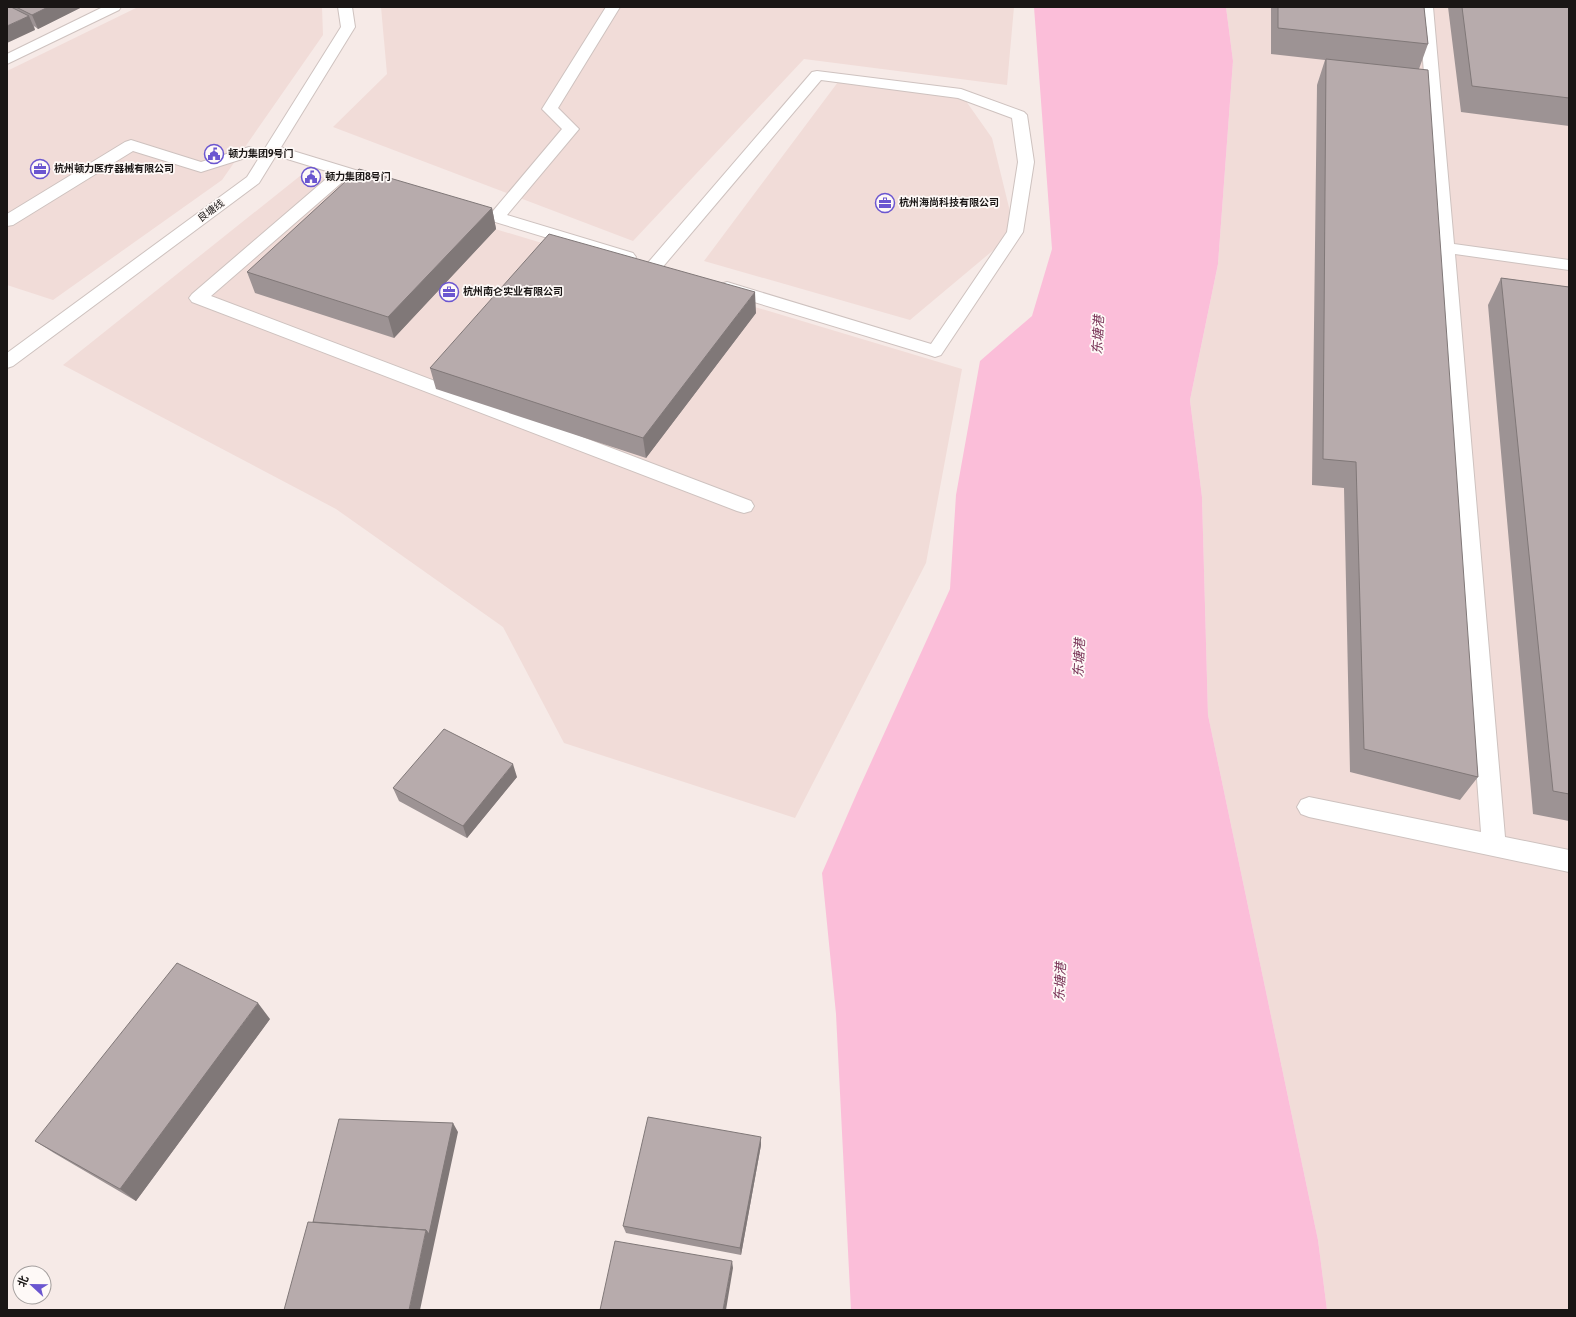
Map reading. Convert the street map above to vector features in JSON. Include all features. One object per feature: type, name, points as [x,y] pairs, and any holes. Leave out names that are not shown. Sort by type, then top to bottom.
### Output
[{"type":"main road","points":[[7,60],[114,7]]},
{"type":"main road","name":"良塘线","points":[[7,362],[253,180],[348,27],[345,7]]},
{"type":"main road","points":[[497,217],[571,129],[550,109],[613,7]]},
{"type":"main road","points":[[1426,7],[1494,845]]},
{"type":"main road","points":[[451,204],[662,268],[817,75],[961,94],[1019,115],[1026,162],[1015,232],[934,351],[715,284]]},
{"type":"main road","points":[[7,221],[131,145],[202,167],[249,152]]},
{"type":"main road","points":[[280,152],[398,188]]},
{"type":"main road","points":[[345,172],[198,298],[744,506]]},
{"type":"main road","points":[[1446,248],[1569,265]]},
{"type":"main road","points":[[1309,807],[1569,861]]},
{"type":"shaded area","name":"杭州顿力医疗器械有限公司","points":[[138,7],[322,7],[323,35],[222,180],[53,300],[7,285],[7,71]]},
{"type":"shaded area","points":[[381,7],[1014,7],[1007,85],[804,59],[633,241],[333,127],[387,74]]},
{"type":"shaded area","points":[[1226,7],[1569,7],[1569,1310],[1327,1310],[1318,1240],[1208,715],[1202,497],[1190,400],[1218,264],[1233,61]]},
{"type":"shaded area","points":[[841,78],[961,94],[992,138],[1015,232],[910,320],[704,261]]},
{"type":"shaded area","points":[[305,172],[962,369],[926,563],[795,818],[564,743],[503,627],[336,509],[63,365]]},
{"type":"water","name":"东塘港","points":[[1034,7],[1226,7],[1233,61],[1218,264],[1190,400],[1202,497],[1208,715],[1318,1240],[1327,1310],[851,1310],[836,1014],[822,873],[950,589],[956,495],[980,361],[1032,316],[1052,249]]},
{"type":"building","points":[[7,7],[11,7],[29,16],[7,26]]},
{"type":"building","points":[[16,7],[48,7],[32,15]]},
{"type":"building","points":[[1278,7],[1424,7],[1428,44],[1278,28]]},
{"type":"building","points":[[1462,7],[1569,7],[1569,98],[1472,86]]},
{"type":"building","points":[[1326,59],[1428,70],[1478,777],[1364,749],[1356,462],[1323,459]]},
{"type":"building","points":[[359,169],[492,208],[388,317],[247,272]]},
{"type":"building","points":[[549,234],[755,292],[643,438],[430,368]]},
{"type":"building","points":[[1501,278],[1569,287],[1569,794],[1553,791]]},
{"type":"building","points":[[444,729],[513,764],[463,826],[393,788]]},
{"type":"building","points":[[177,963],[258,1003],[120,1189],[35,1141]]},
{"type":"building","points":[[648,1117],[761,1137],[740,1248],[623,1226]]},
{"type":"building","points":[[339,1119],[453,1123],[429,1234],[426,1230],[313,1222]]},
{"type":"building","points":[[308,1222],[426,1230],[409,1310],[284,1310]]},
{"type":"building","points":[[615,1241],[732,1261],[723,1310],[600,1310]]},
{"type":"place","name":"顿力集团9号门","points":[[214,154]]},
{"type":"place","name":"杭州顿力医疗器械有限公司","points":[[40,169]]},
{"type":"place","name":"顿力集团8号门","points":[[311,177]]},
{"type":"place","name":"杭州海尚科技有限公司","points":[[885,203]]},
{"type":"place","name":"杭州南仑实业有限公司","points":[[449,292]]}]
